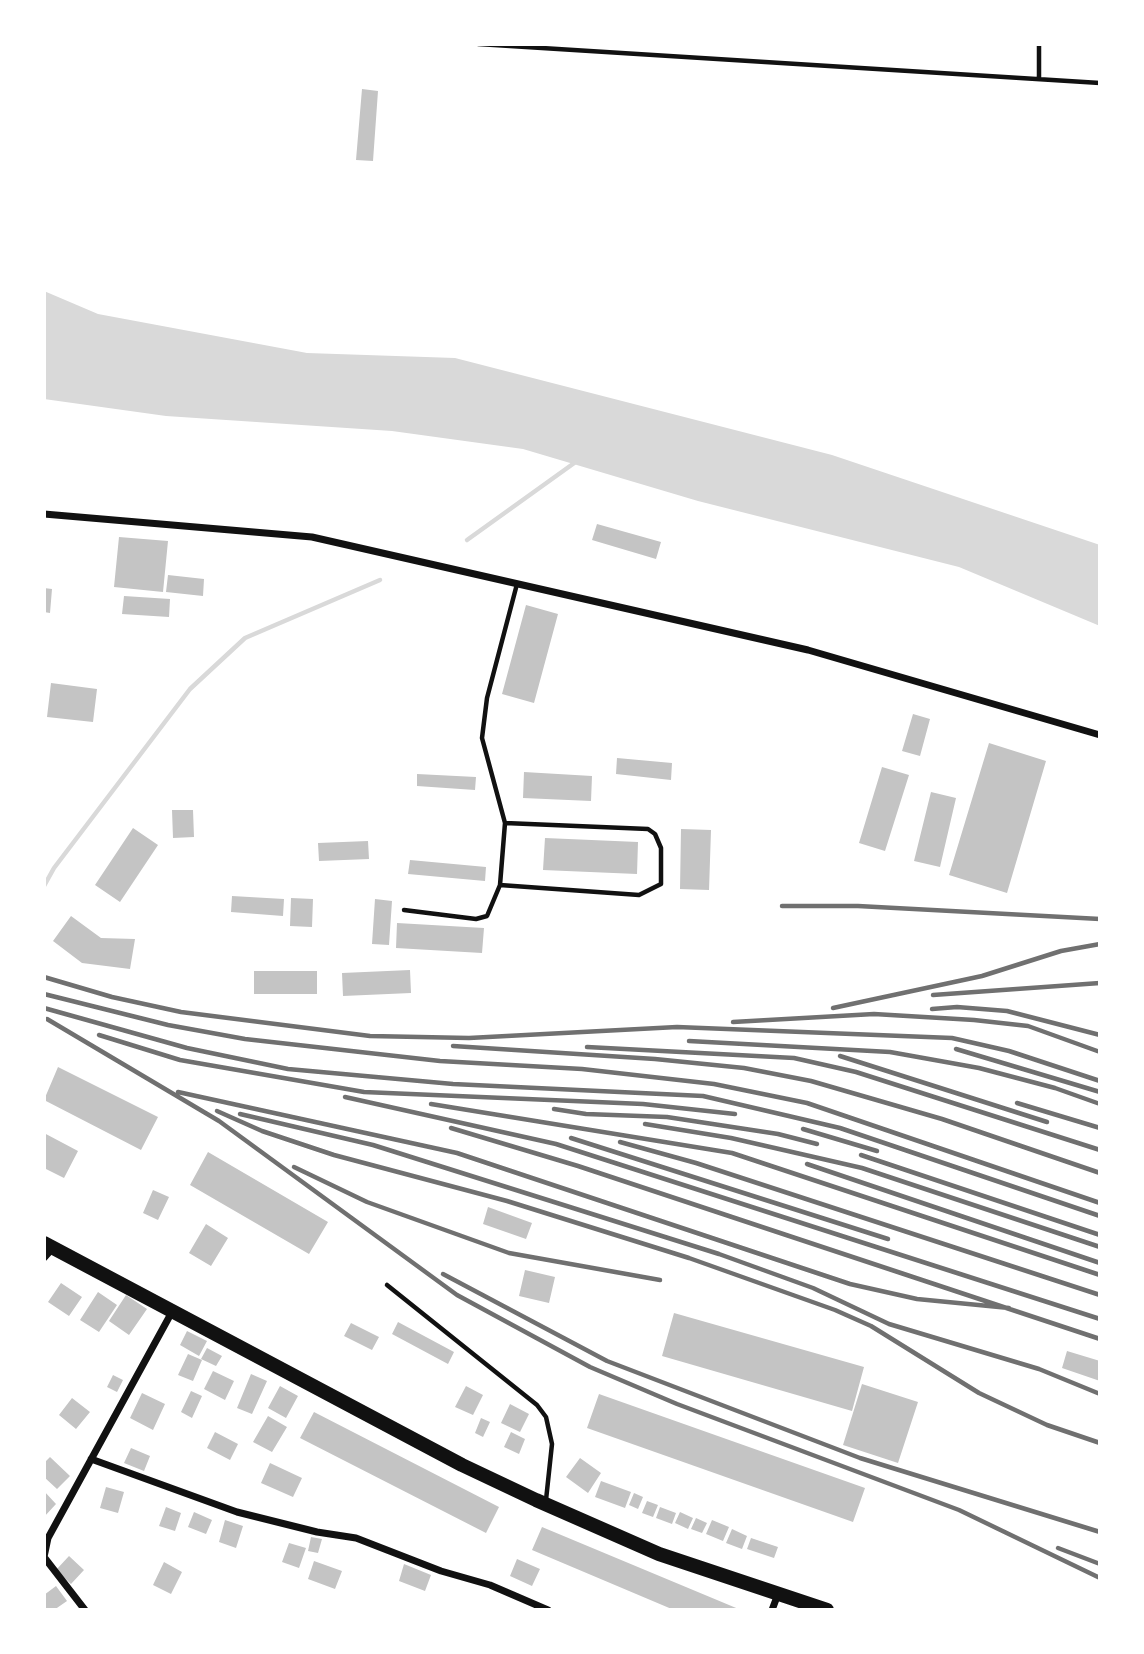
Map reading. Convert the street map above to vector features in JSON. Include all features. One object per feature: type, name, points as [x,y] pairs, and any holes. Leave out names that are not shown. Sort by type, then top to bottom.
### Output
[{"type":"main road","points":[[47,1250],[173,1310],[462,1465],[545,1504],[659,1554],[827,1610]]},
{"type":"street","points":[[44,514],[312,537],[808,650],[1100,735]]},
{"type":"street","points":[[85,1610],[44,1557],[48,1538],[173,1310]]},
{"type":"street","points":[[91,1459],[237,1512],[317,1532],[356,1538],[441,1571],[490,1585],[548,1610]]},
{"type":"street","points":[[772,1610],[778,1594]]},
{"type":"lane","points":[[478,44],[1100,83]]},
{"type":"lane","points":[[1039,44],[1039,79]]},
{"type":"lane","points":[[404,910],[476,919],[487,916],[500,885],[505,823],[482,738],[487,698],[517,584]]},
{"type":"lane","points":[[500,885],[639,895],[661,884],[661,848],[655,834],[648,829],[505,823]]},
{"type":"lane","points":[[387,1284],[537,1405],[546,1417],[552,1444],[545,1504]]},
{"type":"shaded area","points":[[44,291],[98,314],[307,353],[455,358],[832,455],[1100,545],[1100,626],[959,567],[698,501],[523,449],[392,431],[166,416],[44,399]]},
{"type":"building","points":[[362,89],[378,91],[373,161],[356,160]]},
{"type":"building","points":[[597,524],[661,542],[656,559],[592,540]]},
{"type":"building","points":[[119,537],[168,541],[163,592],[114,587]]},
{"type":"building","points":[[168,575],[204,579],[203,596],[166,592]]},
{"type":"building","points":[[44,588],[52,589],[50,613],[44,612]]},
{"type":"building","points":[[124,596],[170,599],[169,617],[122,614]]},
{"type":"building","points":[[526,605],[558,614],[534,703],[502,694]]},
{"type":"building","points":[[51,683],[97,689],[93,722],[47,717]]},
{"type":"building","points":[[913,714],[930,719],[920,756],[902,751]]},
{"type":"building","points":[[989,743],[1046,761],[1007,893],[949,875]]},
{"type":"building","points":[[617,758],[672,763],[671,780],[616,774]]},
{"type":"building","points":[[882,767],[909,775],[885,851],[859,843]]},
{"type":"building","points":[[524,772],[592,776],[591,801],[523,798]]},
{"type":"building","points":[[417,774],[476,777],[475,790],[417,786]]},
{"type":"building","points":[[931,792],[956,798],[940,867],[914,861]]},
{"type":"building","points":[[172,810],[193,810],[194,837],[173,838]]},
{"type":"building","points":[[133,828],[158,845],[120,902],[95,885]]},
{"type":"building","points":[[681,829],[711,830],[709,890],[680,889]]},
{"type":"building","points":[[545,838],[638,842],[637,874],[543,870]]},
{"type":"building","points":[[368,841],[369,859],[319,861],[318,843]]},
{"type":"building","points":[[410,860],[486,867],[485,881],[408,874]]},
{"type":"building","points":[[232,896],[284,899],[283,916],[231,912]]},
{"type":"building","points":[[291,898],[313,899],[312,927],[290,926]]},
{"type":"building","points":[[375,899],[392,901],[389,945],[372,944]]},
{"type":"building","points":[[71,916],[101,938],[135,939],[130,969],[82,963],[53,941]]},
{"type":"building","points":[[397,923],[484,928],[482,953],[396,948]]},
{"type":"building","points":[[410,970],[411,993],[343,996],[342,973]]},
{"type":"building","points":[[254,971],[317,971],[317,994],[254,994]]},
{"type":"building","points":[[58,1067],[158,1117],[141,1150],[44,1100]]},
{"type":"building","points":[[44,1133],[78,1151],[64,1178],[44,1168]]},
{"type":"building","points":[[208,1152],[328,1222],[309,1254],[190,1185]]},
{"type":"building","points":[[153,1190],[169,1197],[158,1220],[143,1213]]},
{"type":"building","points":[[488,1207],[532,1223],[526,1239],[483,1224]]},
{"type":"building","points":[[206,1224],[228,1238],[211,1266],[189,1253]]},
{"type":"building","points":[[525,1270],[555,1277],[549,1303],[519,1296]]},
{"type":"building","points":[[61,1283],[82,1297],[69,1316],[48,1302]]},
{"type":"building","points":[[98,1292],[117,1305],[99,1332],[80,1320]]},
{"type":"building","points":[[126,1295],[147,1309],[129,1335],[109,1321]]},
{"type":"building","points":[[674,1313],[864,1367],[852,1411],[662,1356]]},
{"type":"building","points":[[398,1322],[454,1352],[448,1364],[392,1334]]},
{"type":"building","points":[[351,1323],[379,1337],[372,1350],[344,1336]]},
{"type":"building","points":[[187,1331],[207,1341],[199,1356],[180,1345]]},
{"type":"building","points":[[207,1348],[222,1356],[216,1366],[201,1359]]},
{"type":"building","points":[[1067,1351],[1100,1361],[1100,1381],[1062,1368]]},
{"type":"building","points":[[188,1354],[202,1360],[193,1381],[178,1375]]},
{"type":"building","points":[[213,1371],[234,1381],[225,1400],[204,1389]]},
{"type":"building","points":[[251,1374],[267,1381],[252,1414],[237,1408]]},
{"type":"building","points":[[113,1375],[123,1380],[117,1392],[107,1387]]},
{"type":"building","points":[[862,1384],[918,1402],[898,1463],[843,1445]]},
{"type":"building","points":[[280,1386],[298,1396],[286,1418],[268,1408]]},
{"type":"building","points":[[466,1386],[483,1395],[473,1415],[455,1407]]},
{"type":"building","points":[[191,1391],[202,1396],[192,1418],[181,1412]]},
{"type":"building","points":[[142,1393],[165,1404],[153,1430],[130,1418]]},
{"type":"building","points":[[599,1394],[865,1488],[853,1522],[587,1428]]},
{"type":"building","points":[[72,1398],[90,1412],[76,1429],[59,1415]]},
{"type":"building","points":[[510,1404],[529,1414],[520,1432],[501,1423]]},
{"type":"building","points":[[314,1412],[499,1507],[486,1533],[300,1438]]},
{"type":"building","points":[[268,1416],[287,1427],[272,1452],[253,1442]]},
{"type":"building","points":[[481,1418],[490,1422],[483,1437],[475,1433]]},
{"type":"building","points":[[215,1432],[238,1444],[230,1460],[207,1448]]},
{"type":"building","points":[[511,1432],[525,1439],[519,1454],[504,1447]]},
{"type":"building","points":[[131,1448],[150,1456],[144,1471],[124,1463]]},
{"type":"building","points":[[50,1457],[70,1476],[57,1489],[44,1477],[44,1463]]},
{"type":"building","points":[[580,1458],[601,1473],[588,1493],[566,1477]]},
{"type":"building","points":[[270,1463],[302,1478],[293,1497],[261,1483]]},
{"type":"building","points":[[601,1481],[631,1492],[625,1508],[595,1497]]},
{"type":"building","points":[[106,1487],[124,1492],[118,1513],[100,1508]]},
{"type":"building","points":[[44,1491],[56,1504],[44,1517]]},
{"type":"building","points":[[634,1493],[643,1497],[638,1509],[629,1505]]},
{"type":"building","points":[[647,1501],[658,1505],[653,1517],[642,1513]]},
{"type":"building","points":[[166,1507],[181,1513],[175,1531],[159,1526]]},
{"type":"building","points":[[660,1507],[676,1513],[672,1524],[656,1518]]},
{"type":"building","points":[[194,1512],[212,1520],[206,1534],[188,1527]]},
{"type":"building","points":[[680,1512],[693,1518],[688,1529],[675,1523]]},
{"type":"building","points":[[696,1518],[707,1523],[702,1533],[691,1529]]},
{"type":"building","points":[[225,1520],[243,1526],[236,1548],[219,1542]]},
{"type":"building","points":[[712,1520],[729,1527],[723,1541],[706,1534]]},
{"type":"building","points":[[542,1527],[741,1610],[674,1610],[532,1550]]},
{"type":"building","points":[[732,1529],[747,1536],[742,1549],[726,1543]]},
{"type":"building","points":[[311,1537],[322,1539],[318,1553],[308,1551]]},
{"type":"building","points":[[751,1538],[778,1547],[774,1558],[747,1549]]},
{"type":"building","points":[[289,1543],[306,1548],[299,1568],[282,1562]]},
{"type":"building","points":[[69,1556],[84,1570],[71,1584],[56,1570]]},
{"type":"building","points":[[517,1559],[540,1569],[532,1586],[510,1576]]},
{"type":"building","points":[[314,1561],[342,1571],[335,1589],[308,1579]]},
{"type":"building","points":[[164,1562],[182,1572],[171,1594],[153,1585]]},
{"type":"building","points":[[404,1564],[431,1575],[425,1591],[399,1581]]},
{"type":"building","points":[[56,1586],[67,1601],[54,1610],[46,1610],[44,1595]]},
{"type":"waterway","points":[[467,540],[577,461]]},
{"type":"waterway","points":[[44,886],[54,868],[190,689],[245,638],[380,580]]},
{"type":"railway","points":[[782,906],[858,906],[1100,919]]},
{"type":"railway","points":[[833,1008],[982,976],[1061,951],[1100,944]]},
{"type":"railway","points":[[44,977],[112,997],[181,1012],[370,1036],[469,1038],[677,1027],[952,1038],[1009,1051],[1100,1081]]},
{"type":"railway","points":[[933,995],[1100,983]]},
{"type":"railway","points":[[44,994],[168,1025],[245,1039],[440,1061],[582,1069],[714,1084],[807,1103],[1100,1203]]},
{"type":"railway","points":[[932,1009],[957,1007],[1007,1011],[1100,1035]]},
{"type":"railway","points":[[44,1008],[187,1048],[288,1069],[453,1084],[703,1096],[840,1128],[1100,1216]]},
{"type":"railway","points":[[733,1022],[874,1014],[974,1020],[1028,1026],[1100,1052]]},
{"type":"railway","points":[[47,1019],[219,1121],[457,1295],[590,1367],[677,1404],[959,1510],[1100,1578]]},
{"type":"railway","points":[[99,1035],[180,1060],[364,1092],[643,1104],[735,1114]]},
{"type":"railway","points":[[689,1041],[890,1052],[979,1068],[1055,1088],[1100,1104]]},
{"type":"railway","points":[[453,1046],[655,1059],[744,1068],[811,1081],[942,1119],[1100,1173]]},
{"type":"railway","points":[[587,1047],[794,1058],[856,1072],[1100,1150]]},
{"type":"railway","points":[[956,1049],[1100,1092]]},
{"type":"railway","points":[[840,1056],[1047,1122]]},
{"type":"railway","points":[[178,1092],[457,1153],[850,1284],[917,1299],[1009,1308]]},
{"type":"railway","points":[[345,1097],[556,1144],[1100,1319]]},
{"type":"railway","points":[[1017,1103],[1100,1128]]},
{"type":"railway","points":[[431,1104],[732,1153],[1100,1275]]},
{"type":"railway","points":[[554,1109],[586,1114],[667,1117],[778,1134],[817,1144]]},
{"type":"railway","points":[[217,1111],[262,1131],[334,1155],[507,1201],[689,1258],[835,1310],[871,1326],[979,1393],[1047,1425],[1100,1443]]},
{"type":"railway","points":[[240,1114],[373,1145],[719,1254],[813,1288],[889,1324],[1039,1369],[1100,1394]]},
{"type":"railway","points":[[645,1124],[731,1138],[862,1168],[1100,1247]]},
{"type":"railway","points":[[451,1128],[578,1166],[1100,1339]]},
{"type":"railway","points":[[803,1129],[877,1151]]},
{"type":"railway","points":[[571,1138],[888,1239]]},
{"type":"railway","points":[[620,1142],[696,1163],[1100,1295]]},
{"type":"railway","points":[[861,1155],[1100,1235]]},
{"type":"railway","points":[[807,1164],[1100,1263]]},
{"type":"railway","points":[[294,1167],[367,1202],[509,1253],[660,1280]]},
{"type":"railway","points":[[443,1274],[607,1361],[860,1458],[1100,1532]]},
{"type":"railway","points":[[1058,1548],[1100,1564]]}]
